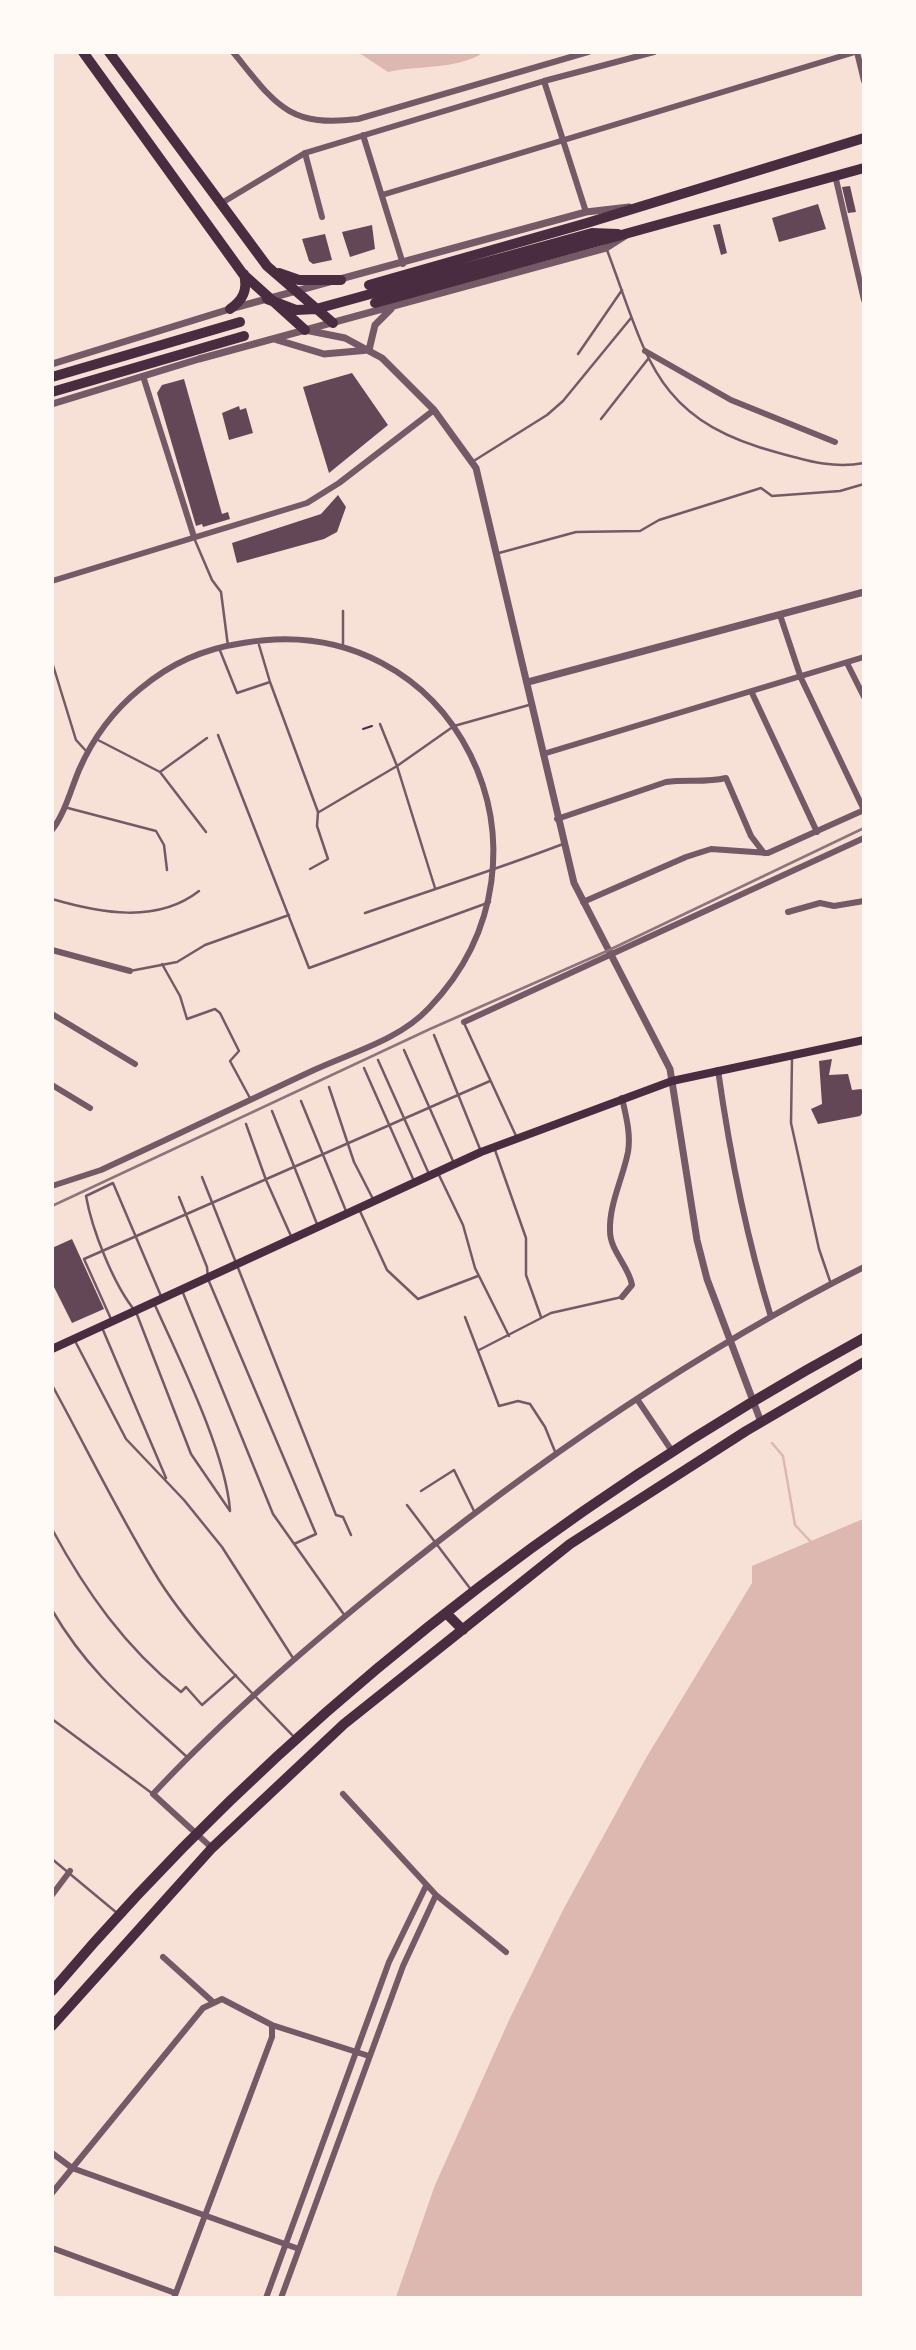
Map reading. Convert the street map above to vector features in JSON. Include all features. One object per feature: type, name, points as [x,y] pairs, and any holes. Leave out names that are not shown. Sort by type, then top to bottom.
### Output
[{"type":"main road","points":[[83,52],[243,274],[267,299],[306,330]]},
{"type":"main road","points":[[109,52],[267,266],[333,323]]},
{"type":"main road","points":[[369,285],[587,223],[863,138]]},
{"type":"main road","points":[[375,303],[863,168]]},
{"type":"main road","points":[[267,299],[296,310],[316,309],[592,233],[626,235]]},
{"type":"main road","points":[[267,266],[299,280],[341,281]]},
{"type":"main road","points":[[230,309],[243,298],[246,290],[243,274]]},
{"type":"main road","points":[[52,377],[240,322]]},
{"type":"main road","points":[[52,392],[244,336]]},
{"type":"main road","points":[[52,1349],[481,1152],[622,1098],[672,1081],[718,1070],[863,1041]]},
{"type":"main road","points":[[52,1991],[195,1834],[296,1739],[474,1594],[568,1520],[672,1451],[752,1400],[863,1338]]},
{"type":"main road","points":[[52,2026],[212,1848],[344,1724],[569,1545],[761,1422],[863,1362]]},
{"type":"main road","points":[[448,1615],[463,1630]]},
{"type":"street","points":[[233,52],[272,99],[295,116],[327,123],[358,119],[589,52]]},
{"type":"street","points":[[220,204],[305,153],[544,81],[654,52]]},
{"type":"street","points":[[382,195],[856,52],[863,81]]},
{"type":"street","points":[[544,81],[586,212]]},
{"type":"street","points":[[363,135],[403,264]]},
{"type":"street","points":[[305,153],[322,217]]},
{"type":"street","points":[[835,175],[863,300]]},
{"type":"street","points":[[52,364],[230,309],[341,281],[586,212],[636,206]]},
{"type":"street","points":[[52,404],[274,339],[606,248],[626,235]]},
{"type":"street","points":[[369,350],[372,333],[381,317],[399,305]]},
{"type":"street","points":[[333,323],[345,338]]},
{"type":"street","points":[[306,330],[345,338],[369,350],[394,368],[434,410],[472,462],[481,482],[563,844],[583,902],[670,1069],[697,1240],[707,1279],[761,1422]]},
{"type":"street","points":[[274,339],[324,354],[369,350]]},
{"type":"street","points":[[645,351],[731,400],[835,442]]},
{"type":"street","points":[[143,376],[194,537]]},
{"type":"street","points":[[52,581],[307,503],[339,483],[434,410]]},
{"type":"street","points":[[528,682],[863,592]]},
{"type":"street","points":[[583,902],[711,849],[764,853],[863,810],[801,678],[780,615]]},
{"type":"street","points":[[52,830],[95,738],[139,690],[184,659],[257,640],[293,638],[343,648],[411,681],[454,726],[471,752],[484,786],[492,826],[494,867],[490,902],[478,936],[456,978],[409,1028],[102,1170],[52,1186]]},
{"type":"street","points":[[543,754],[752,693],[863,657]]},
{"type":"street","points":[[847,663],[863,697]]},
{"type":"street","points":[[752,693],[817,832]]},
{"type":"street","points":[[557,819],[666,782],[708,782],[726,778],[751,836],[764,853]]},
{"type":"street","points":[[464,1022],[863,838]]},
{"type":"street","points":[[788,912],[820,903],[834,906],[863,901]]},
{"type":"street","points":[[52,950],[130,971]]},
{"type":"street","points":[[52,1014],[135,1064]]},
{"type":"street","points":[[718,1070],[732,1170],[749,1245],[771,1317]]},
{"type":"street","points":[[52,1085],[90,1108]]},
{"type":"street","points":[[622,1098],[629,1132],[628,1152],[610,1231],[612,1245],[630,1276],[632,1285],[622,1297]]},
{"type":"street","points":[[212,1848],[153,1794],[187,1757],[293,1658],[475,1513],[637,1398],[729,1341],[863,1268]]},
{"type":"street","points":[[637,1398],[672,1451]]},
{"type":"street","points":[[343,1794],[426,1886],[506,1952]]},
{"type":"street","points":[[52,1895],[70,1871]]},
{"type":"street","points":[[267,2298],[389,1962],[426,1886]]},
{"type":"street","points":[[281,2298],[403,1966],[436,1895]]},
{"type":"street","points":[[163,1957],[213,2002]]},
{"type":"street","points":[[52,2193],[203,2008],[213,2002],[222,1999],[272,2025],[369,2056]]},
{"type":"street","points":[[52,2248],[174,2295],[272,2037],[272,2025]]},
{"type":"street","points":[[52,2152],[72,2168],[299,2249]]},
{"type":"lane","points":[[606,248],[648,359],[672,397],[723,434],[757,447],[821,464],[842,467],[863,463]]},
{"type":"lane","points":[[578,354],[622,289]]},
{"type":"lane","points":[[472,462],[547,415],[563,401],[632,318]]},
{"type":"lane","points":[[601,419],[648,359]]},
{"type":"lane","points":[[499,553],[576,533],[640,531],[659,520],[763,488],[768,496],[772,496],[840,491],[863,484]]},
{"type":"lane","points":[[194,537],[212,580],[221,592],[228,646]]},
{"type":"lane","points":[[343,648],[344,611]]},
{"type":"lane","points":[[257,640],[318,812],[317,826],[328,859],[310,869]]},
{"type":"lane","points":[[219,648],[237,692],[270,682]]},
{"type":"lane","points":[[52,662],[76,740],[87,752]]},
{"type":"lane","points":[[318,812],[397,766],[454,726],[533,704]]},
{"type":"lane","points":[[380,724],[397,766],[435,888]]},
{"type":"lane","points":[[218,735],[309,968],[490,902]]},
{"type":"lane","points":[[95,738],[160,772],[206,832]]},
{"type":"lane","points":[[160,772],[207,738]]},
{"type":"lane","points":[[64,807],[156,831],[164,845],[167,870]]},
{"type":"lane","points":[[365,913],[494,867],[531,858],[563,844]]},
{"type":"lane","points":[[52,900],[118,913],[174,906],[199,891]]},
{"type":"lane","points":[[130,971],[177,962],[205,945],[289,915]]},
{"type":"lane","points":[[162,964],[180,996],[187,1019],[215,1009],[220,1013],[239,1051],[230,1061],[251,1100]]},
{"type":"lane","points":[[464,1022],[517,1138]]},
{"type":"lane","points":[[434,1035],[481,1152]]},
{"type":"lane","points":[[404,1050],[455,1164]]},
{"type":"lane","points":[[792,1055],[791,1123],[819,1249],[831,1284]]},
{"type":"lane","points":[[378,1060],[402,1120],[463,1225],[478,1276],[509,1336]]},
{"type":"lane","points":[[365,1068],[416,1184]]},
{"type":"lane","points":[[112,1322],[84,1259],[490,1081]]},
{"type":"lane","points":[[329,1087],[348,1144],[374,1202]]},
{"type":"lane","points":[[301,1101],[347,1214]]},
{"type":"lane","points":[[272,1111],[318,1227]]},
{"type":"lane","points":[[246,1124],[266,1180],[292,1239]]},
{"type":"lane","points":[[494,1147],[526,1238],[526,1275],[541,1317]]},
{"type":"lane","points":[[202,1177],[278,1376],[336,1515],[343,1517],[351,1535]]},
{"type":"lane","points":[[113,1183],[136,1238],[228,1492],[230,1511],[191,1454],[136,1312],[125,1299],[105,1252],[86,1196],[113,1183]]},
{"type":"lane","points":[[179,1197],[208,1279],[316,1534],[295,1544]]},
{"type":"lane","points":[[359,1209],[387,1270],[418,1299],[478,1276]]},
{"type":"lane","points":[[182,1291],[273,1514],[345,1616]]},
{"type":"lane","points":[[478,1350],[562,1309],[622,1297]]},
{"type":"lane","points":[[465,1317],[499,1406],[518,1401],[530,1404],[545,1427],[556,1454]]},
{"type":"lane","points":[[102,1327],[167,1481]]},
{"type":"lane","points":[[74,1339],[125,1439],[167,1481],[222,1547],[293,1658]]},
{"type":"lane","points":[[52,1385],[154,1573],[236,1675],[296,1739]]},
{"type":"lane","points":[[421,1490],[454,1470],[475,1513]]},
{"type":"lane","points":[[407,1505],[474,1594]]},
{"type":"lane","points":[[52,1529],[103,1611],[144,1662],[181,1692],[186,1687],[202,1705],[236,1675]]},
{"type":"lane","points":[[52,1610],[78,1653],[95,1672],[187,1757]]},
{"type":"lane","points":[[52,1719],[153,1794]]},
{"type":"lane","points":[[52,1859],[70,1871],[120,1915]]},
{"type":"path","points":[[363,729],[380,724]]},
{"type":"shaded area","points":[[359,53],[483,53],[449,65],[388,72]]},
{"type":"shaded area","points":[[863,1519],[863,2297],[396,2297],[435,2185],[510,2018],[563,1910],[646,1758],[752,1583],[752,1566]]},
{"type":"building","points":[[850,186],[856,212],[848,213],[842,187]]},
{"type":"building","points":[[818,204],[826,229],[779,242],[772,218]]},
{"type":"building","points":[[720,224],[727,253],[721,255],[713,225]]},
{"type":"building","points":[[372,225],[375,249],[350,257],[342,232]]},
{"type":"building","points":[[325,234],[332,260],[313,264],[309,261],[302,239]]},
{"type":"building","points":[[352,373],[388,425],[329,473],[303,387]]},
{"type":"building","points":[[184,379],[222,514],[228,512],[230,519],[203,527],[202,524],[196,526],[157,393],[162,385]]},
{"type":"building","points":[[239,406],[240,410],[246,408],[253,433],[229,440],[222,413]]},
{"type":"building","points":[[338,495],[346,507],[337,532],[324,539],[237,563],[232,543],[321,514]]},
{"type":"building","points":[[832,1059],[829,1075],[848,1074],[852,1090],[861,1089],[864,1092],[864,1111],[860,1116],[818,1124],[811,1109],[822,1104],[819,1061]]},
{"type":"building","points":[[72,1239],[104,1309],[72,1323],[52,1283],[52,1248]]},
{"type":"waterway","points":[[772,1443],[783,1456],[795,1525],[812,1543]]},
{"type":"railway","points":[[52,1206],[430,1029],[607,951],[864,828]]}]
